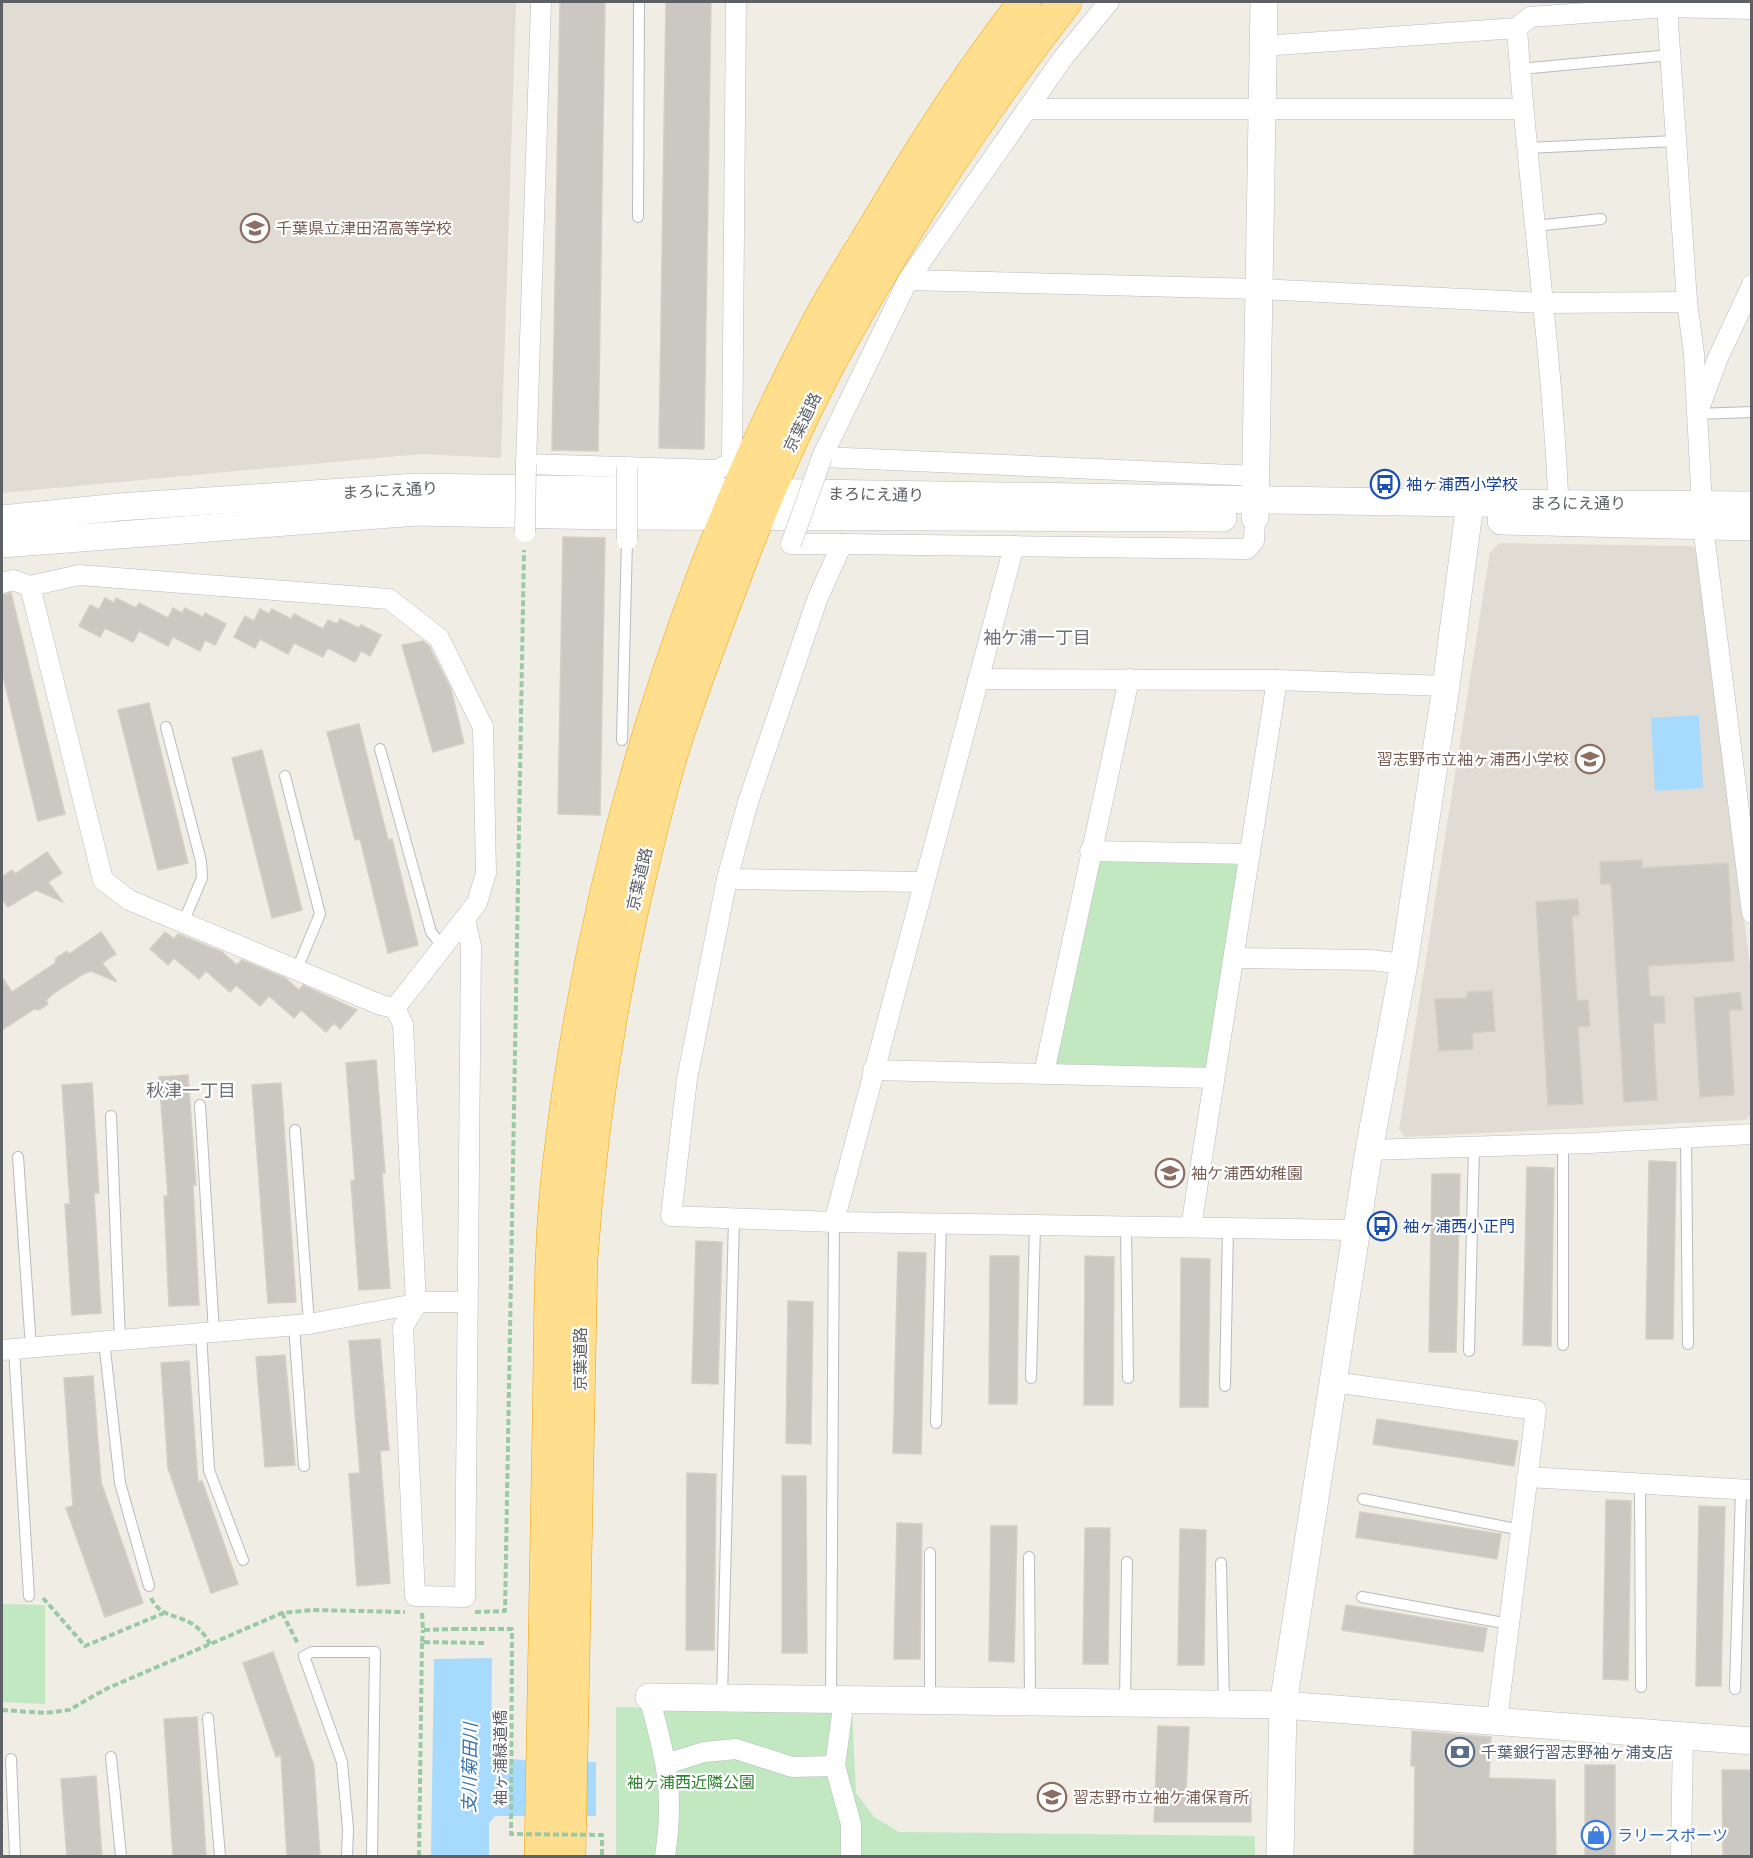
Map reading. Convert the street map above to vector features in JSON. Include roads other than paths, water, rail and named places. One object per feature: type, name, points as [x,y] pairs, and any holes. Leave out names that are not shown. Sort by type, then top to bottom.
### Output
[{"type":"highway","name":"京葉道路","points":[[748,504],[926,197],[981,112],[1065,2]]},
{"type":"highway","name":"京葉道路","points":[[555,1842],[557,1743],[580,1397],[580,1259],[587,1168],[601,1061],[623,948],[677,735],[748,504],[819,321],[902,182],[958,94],[1020,8]]},
{"type":"street","points":[[525,532],[541,2]]},
{"type":"street","points":[[526,464],[717,470],[732,462],[736,2]]},
{"type":"street","points":[[1109,2],[1063,58],[908,280],[822,458],[790,544],[1247,549],[1254,541],[1260,108],[1264,2]]},
{"type":"street","points":[[1263,46],[1517,28],[1530,17],[1666,4],[1752,9]]},
{"type":"street","points":[[1666,4],[1687,302],[1694,354],[1703,515],[1745,808],[1752,913]]},
{"type":"street","points":[[1517,28],[1522,109],[1544,303],[1559,513]]},
{"type":"street","points":[[1027,109],[1522,109]]},
{"type":"street","points":[[908,280],[1258,289],[1544,303],[1687,302]]},
{"type":"street","points":[[1697,414],[1718,358],[1752,285]]},
{"type":"street","points":[[1694,354],[1718,358]]},
{"type":"street","points":[[822,458],[1255,498]]},
{"type":"street","points":[[627,467],[627,540]]},
{"type":"street","name":"まろにえ通り","points":[[2,519],[119,507],[416,487],[748,504]]},
{"type":"street","name":"まろにえ通り","points":[[2,544],[417,512],[748,504],[1255,498],[1469,512],[1703,515],[1752,505]]},
{"type":"street","points":[[1280,1857],[1283,1705],[1369,1150],[1404,964],[1446,686],[1469,512]]},
{"type":"street","name":"まろにえ通り","points":[[1703,515],[1752,527]]},
{"type":"street","points":[[842,544],[806,634],[748,801],[727,879],[687,1079],[671,1216],[834,1222],[1356,1230]]},
{"type":"street","points":[[834,1222],[1014,546]]},
{"type":"street","points":[[2,583],[14,580],[30,586],[79,575],[389,599],[439,638],[483,728],[486,873],[477,903],[395,1008]]},
{"type":"street","points":[[30,586],[103,880],[129,900],[381,1005],[395,1008]]},
{"type":"street","points":[[978,679],[1277,680],[1446,686]]},
{"type":"street","points":[[1044,1073],[1090,851],[1129,679]]},
{"type":"street","points":[[1191,1227],[1277,680]]},
{"type":"street","points":[[1090,851],[1250,854]]},
{"type":"street","points":[[727,879],[924,882]]},
{"type":"street","points":[[395,1008],[403,1024],[416,1305],[403,1327],[415,1596],[465,1597],[471,946],[465,920]]},
{"type":"street","points":[[1234,958],[1370,960],[1404,964]]},
{"type":"street","points":[[873,1070],[1214,1078]]},
{"type":"street","points":[[1369,1150],[1563,1144],[1752,1134]]},
{"type":"street","points":[[16,1349],[302,1325],[426,1302],[468,1302]]},
{"type":"street","points":[[1333,1382],[1536,1410],[1497,1720]]},
{"type":"street","points":[[1527,1477],[1746,1490]]},
{"type":"street","points":[[665,1857],[671,1818],[666,1764],[650,1697],[1283,1705],[1752,1741]]},
{"type":"street","points":[[837,1700],[835,1766],[851,1824],[851,1857]]},
{"type":"street","points":[[1681,1857],[1683,1735]]},
{"type":"street","points":[[666,1764],[704,1752],[736,1749],[792,1767],[835,1766]]},
{"type":"lane","points":[[638,218],[639,2]]},
{"type":"lane","points":[[1520,69],[1670,55]]},
{"type":"lane","points":[[1527,148],[1676,141]]},
{"type":"lane","points":[[1535,226],[1601,219]]},
{"type":"lane","points":[[1697,414],[1752,412]]},
{"type":"lane","points":[[622,740],[627,540]]},
{"type":"lane","points":[[166,727],[201,861],[202,878],[183,923]]},
{"type":"lane","points":[[380,749],[431,932],[442,946]]},
{"type":"lane","points":[[285,776],[320,914],[297,969]]},
{"type":"lane","points":[[200,1105],[208,1333],[209,1470],[243,1560]]},
{"type":"lane","points":[[111,1116],[112,1341],[120,1484],[149,1586]]},
{"type":"lane","points":[[295,1130],[304,1466]]},
{"type":"lane","points":[[1686,1138],[1688,1344]]},
{"type":"lane","points":[[1563,1144],[1563,1345]]},
{"type":"lane","points":[[1470,1351],[1474,1147]]},
{"type":"lane","points":[[18,1157],[16,1349],[29,1596]]},
{"type":"lane","points":[[722,1698],[734,1218]]},
{"type":"lane","points":[[834,1222],[837,1700]]},
{"type":"lane","points":[[936,1423],[941,1223]]},
{"type":"lane","points":[[1031,1378],[1035,1224]]},
{"type":"lane","points":[[1126,1226],[1128,1378]]},
{"type":"lane","points":[[1225,1386],[1228,1228]]},
{"type":"lane","points":[[1640,1484],[1641,1688]]},
{"type":"lane","points":[[1735,1689],[1746,1490]]},
{"type":"lane","points":[[1363,1499],[1521,1530]]},
{"type":"lane","points":[[930,1553],[930,1701]]},
{"type":"lane","points":[[1029,1557],[1030,1702]]},
{"type":"lane","points":[[1125,1703],[1127,1562]]},
{"type":"lane","points":[[1221,1563],[1224,1705]]},
{"type":"lane","points":[[1362,1597],[1509,1624]]},
{"type":"lane","points":[[346,1857],[348,1829],[342,1762],[304,1656],[312,1652],[375,1652],[372,1857]]},
{"type":"lane","points":[[208,1718],[220,1857]]},
{"type":"lane","points":[[111,1758],[121,1857]]},
{"type":"lane","points":[[11,1759],[15,1857]]},
{"type":"water","points":[[1699,715],[1703,788],[1655,791],[1651,718]]},
{"type":"water","name":"支川菊田川","points":[[492,1658],[491,1752],[496,1759],[596,1762],[596,1816],[495,1816],[489,1823],[489,1856],[431,1856],[434,1659]]},
{"type":"place","name":"千葉県立津田沼高等学校","points":[[255,228]]},
{"type":"place","name":"袖ヶ浦西小学校","points":[[1385,484]]},
{"type":"place","name":"習志野市立袖ヶ浦西小学校","points":[[1590,759]]},
{"type":"place","name":"袖ケ浦西幼稚園","points":[[1170,1173]]},
{"type":"place","name":"袖ヶ浦西小正門","points":[[1382,1226]]},
{"type":"place","name":"千葉銀行習志野袖ヶ浦支店","points":[[1460,1752]]},
{"type":"place","name":"習志野市立袖ケ浦保育所","points":[[1052,1797]]},
{"type":"place","name":"ラリースポーツ","points":[[1596,1835]]},
{"type":"district","name":"袖ケ浦一丁目","points":[[1037,638]]},
{"type":"district","name":"秋津一丁目","points":[[191,1091]]},
{"type":"park label","name":"袖ヶ浦西近隣公園","points":[[691,1782]]}]
